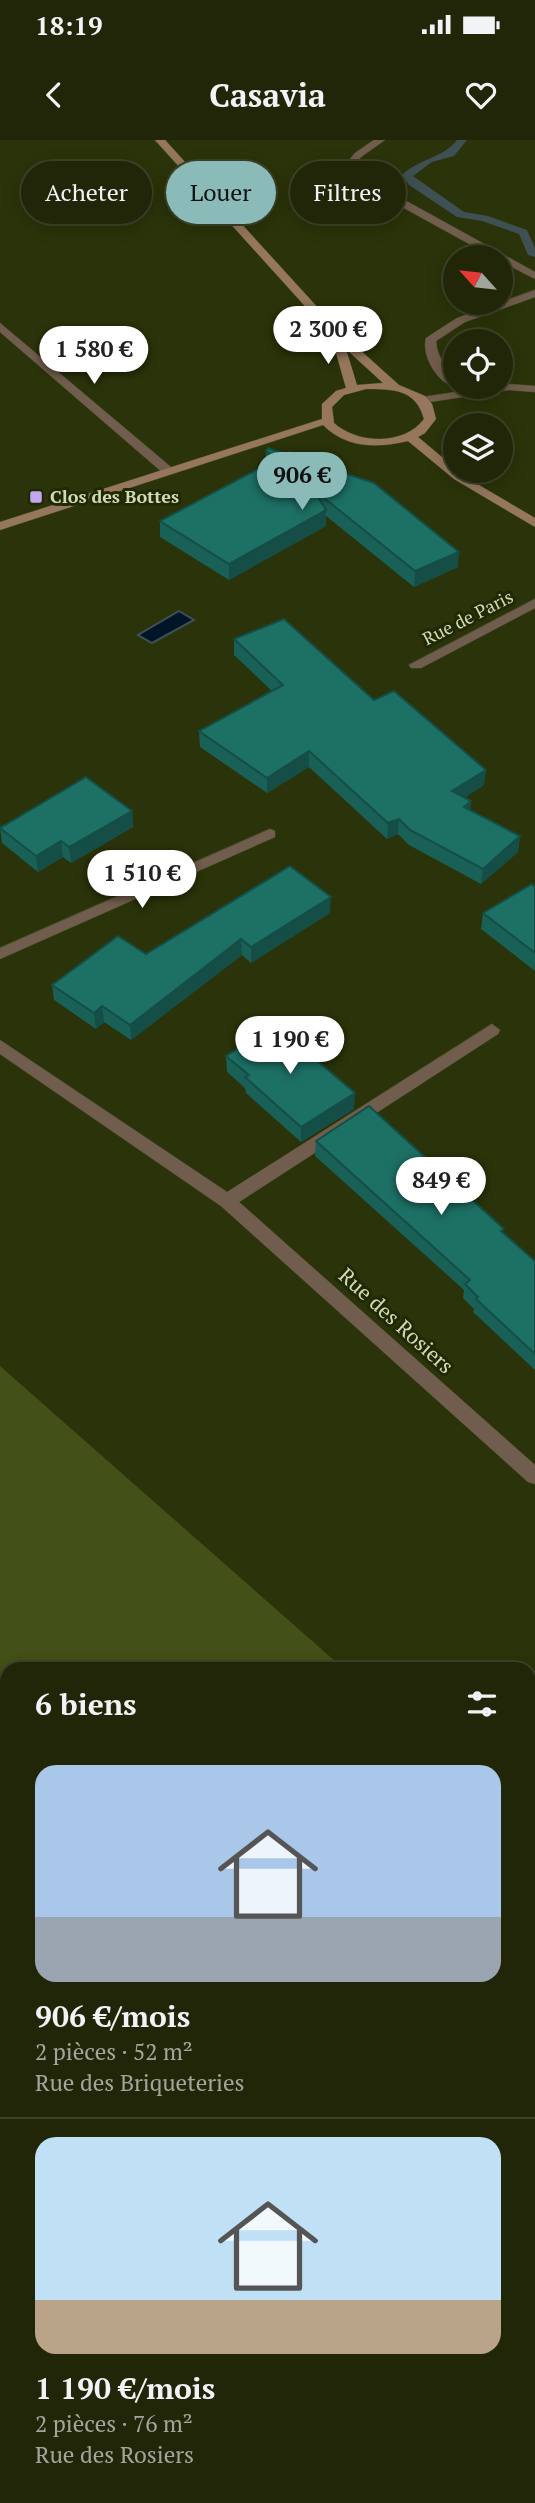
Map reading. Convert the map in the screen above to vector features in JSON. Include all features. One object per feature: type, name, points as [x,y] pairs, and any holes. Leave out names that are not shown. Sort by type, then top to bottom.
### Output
[{"type":"main road","points":[[160,140],[336,334],[395,387],[423,400],[431,415],[428,424],[411,437],[396,441],[362,441],[334,430],[326,421],[326,406],[340,393],[352,388],[395,387]]},
{"type":"main road","points":[[336,334],[352,388]]},
{"type":"main road","points":[[0,526],[166,470],[326,421]]},
{"type":"main road","points":[[411,437],[458,476],[535,523]]},
{"type":"street","points":[[380,140],[358,155],[349,166],[358,177],[535,276]]},
{"type":"street","points":[[448,329],[461,320],[535,293]]},
{"type":"street","points":[[0,326],[166,470]]},
{"type":"street","points":[[443,332],[430,341],[430,351],[443,370]]},
{"type":"street","points":[[513,387],[535,389]]},
{"type":"street","points":[[423,400],[443,394]]},
{"type":"street","name":"Rue de Paris","points":[[416,665],[535,603]]},
{"type":"street","points":[[0,954],[271,834]]},
{"type":"street","points":[[227,1201],[492,1030]]},
{"type":"street","name":"Rue des Rosiers","points":[[0,1046],[227,1201],[535,1475]]},
{"type":"green space","points":[[0,1366],[336,1662],[0,1662]]},
{"type":"water","points":[[179,611],[194,620],[152,643],[138,635]]},
{"type":"building","points":[[268,448],[286,454],[290,452],[293,456],[374,483],[459,552],[415,571],[314,490],[326,510],[229,564],[160,521],[277,459],[266,451]]},
{"type":"building","points":[[284,619],[374,700],[394,691],[486,770],[452,791],[471,801],[464,807],[520,836],[483,869],[410,830],[399,819],[388,823],[309,751],[267,778],[199,731],[283,685],[234,639]]},
{"type":"building","points":[[86,777],[132,811],[69,847],[61,841],[36,856],[0,828]]},
{"type":"building","points":[[290,866],[331,897],[251,947],[241,939],[130,1025],[102,1006],[94,1013],[52,985],[118,936],[146,954]]},
{"type":"building","points":[[532,884],[535,887],[535,953],[483,913]]},
{"type":"building","points":[[275,1025],[355,1093],[301,1127],[245,1077],[249,1075],[226,1056]]},
{"type":"building","points":[[369,1106],[504,1229],[501,1231],[535,1261],[535,1354],[476,1299],[478,1297],[465,1284],[470,1280],[316,1141]]},
{"type":"waterway","points":[[462,140],[451,154],[429,160],[407,175],[413,183],[461,215],[484,218],[523,232],[532,253],[535,254]]},
{"type":"place","name":"Clos des Bottes","points":[[36,497]]}]
